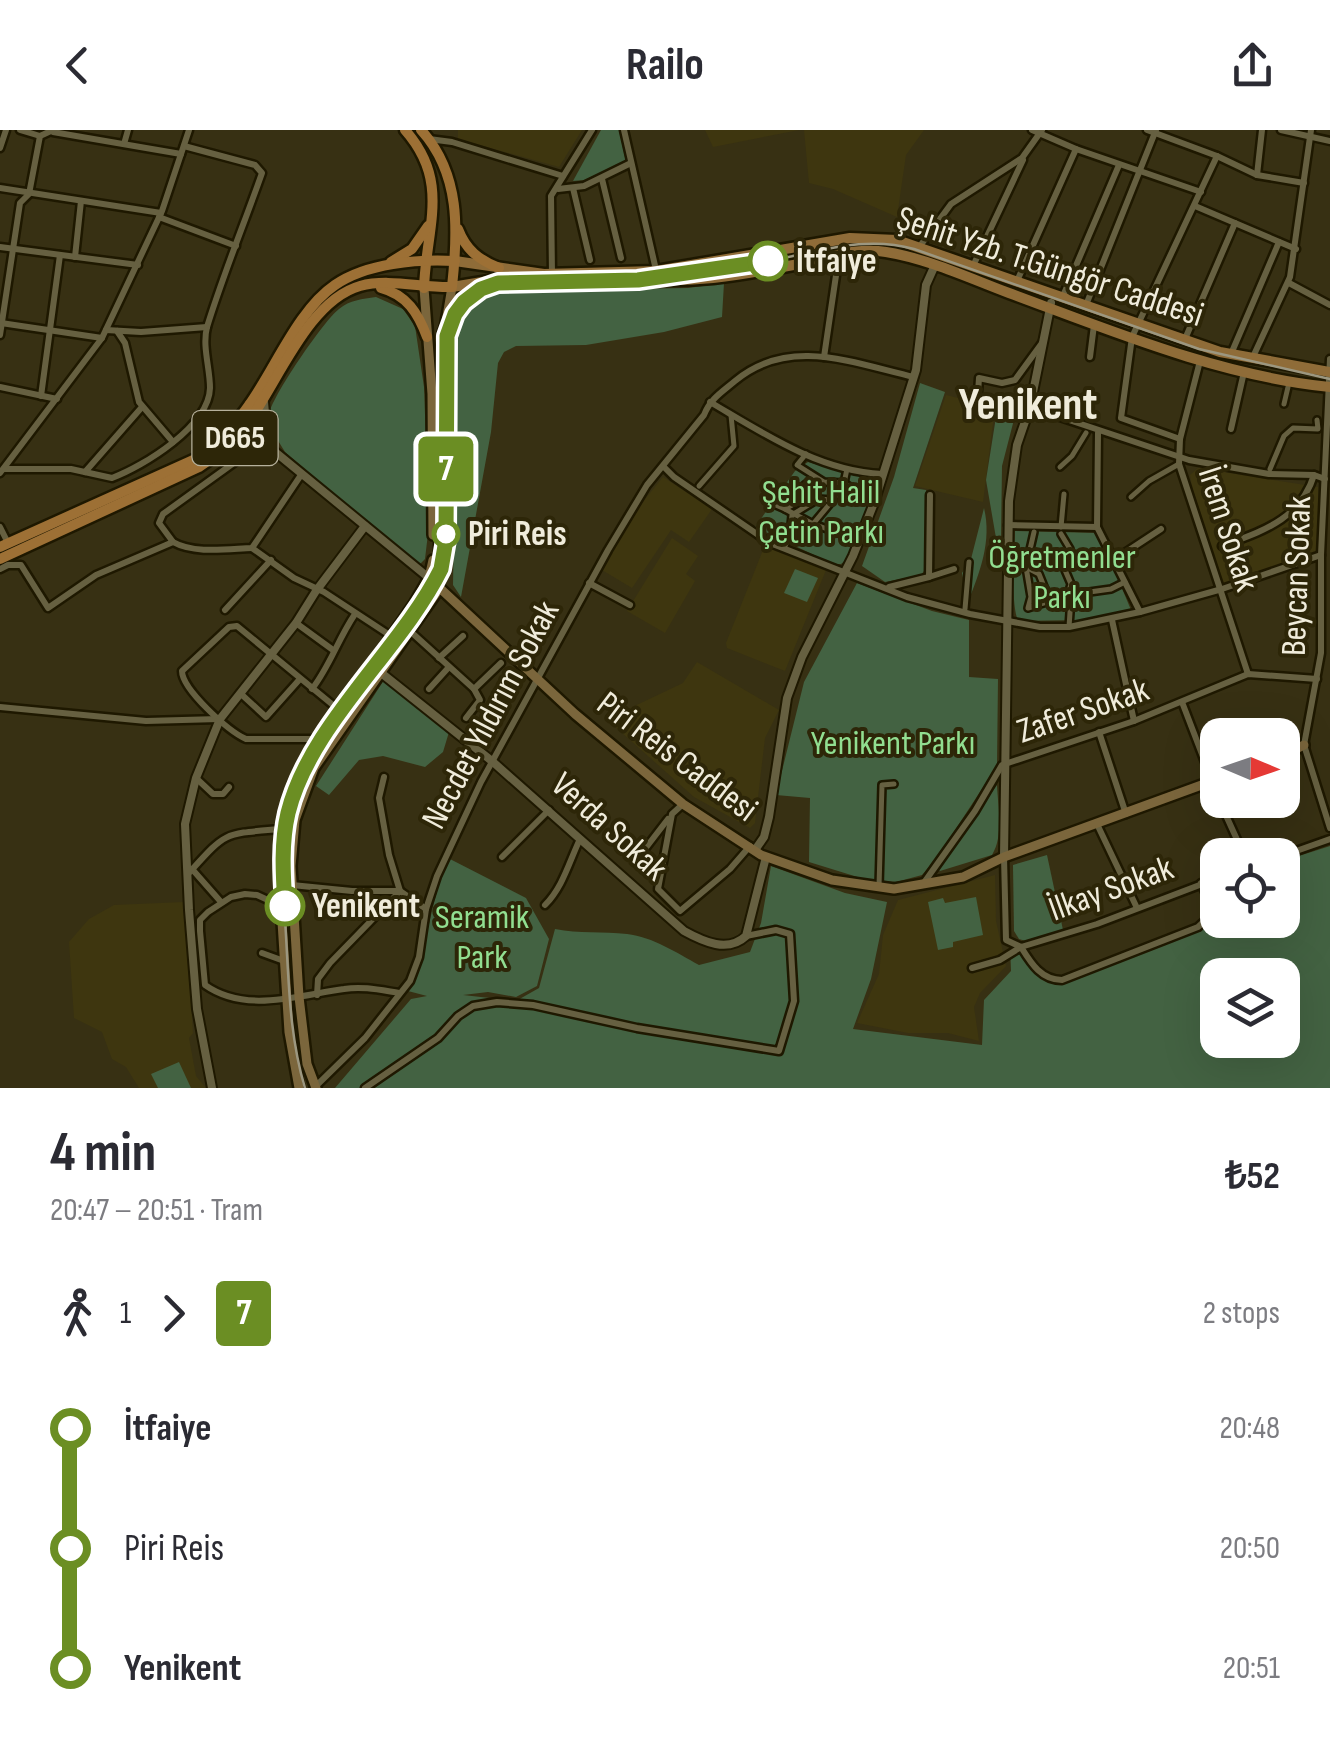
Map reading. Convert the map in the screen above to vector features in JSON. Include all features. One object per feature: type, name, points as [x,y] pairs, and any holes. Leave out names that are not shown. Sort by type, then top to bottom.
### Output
[{"type":"highway","points":[[405,130],[427,162],[434,185],[424,288]]},
{"type":"highway","points":[[356,288],[378,283],[452,287],[456,220],[447,171],[425,134]]},
{"type":"highway","points":[[379,268],[419,241],[434,206]]},
{"type":"highway","points":[[443,334],[461,300],[498,273],[469,250],[456,220]]},
{"type":"highway","points":[[379,268],[425,260],[455,261]]},
{"type":"highway","name":"D665","points":[[4,545],[202,456],[223,438],[249,405],[319,299],[343,280],[379,268]]},
{"type":"highway","points":[[356,288],[379,287],[405,299],[427,336]]},
{"type":"highway","name":"D665","points":[[0,559],[199,467],[228,446],[319,314],[339,296],[356,288]]},
{"type":"main road","name":"Şehit Yzb. T.Güngör Caddesi","points":[[455,261],[498,273],[656,271],[850,238],[882,238],[920,246],[1016,283],[1231,354],[1329,372]]},
{"type":"main road","name":"Şehit Yzb. T.Güngör Caddesi","points":[[604,272],[690,282],[839,254],[881,251],[936,265],[1200,360],[1328,387]]},
{"type":"main road","points":[[315,1088],[299,997],[292,885],[292,844],[302,794],[314,768],[439,589],[436,565],[443,334],[452,287],[498,273]]},
{"type":"main road","points":[[299,1088],[286,999],[280,906],[281,829],[291,791],[318,740],[429,578],[434,558],[432,394],[424,288]]},
{"type":"main road","name":"Piri Reis Caddesi","points":[[429,578],[683,804],[766,856],[832,880],[879,889],[963,877],[1004,857],[1200,786]]},
{"type":"main road","points":[[1300,747],[1304,745]]},
{"type":"street","points":[[0,148],[6,130]]},
{"type":"street","points":[[2,471],[84,472],[112,478],[174,442],[198,419],[210,394],[205,335],[262,169],[182,150],[53,131],[40,136],[20,130]]},
{"type":"street","points":[[124,144],[128,130]]},
{"type":"street","points":[[2,471],[104,334],[160,215],[189,130]]},
{"type":"street","points":[[452,130],[452,142]]},
{"type":"street","points":[[548,274],[551,196],[592,130]]},
{"type":"street","points":[[624,130],[656,271]]},
{"type":"street","points":[[1257,175],[1262,130]]},
{"type":"street","points":[[1280,130],[1310,132],[1330,141]]},
{"type":"street","points":[[1086,304],[1153,131],[1257,175],[1304,183]]},
{"type":"street","points":[[972,267],[1037,132],[1201,192]]},
{"type":"street","points":[[1252,359],[1289,282],[1310,132]]},
{"type":"street","points":[[425,134],[562,176]]},
{"type":"street","points":[[0,334],[20,203],[29,194],[40,136]]},
{"type":"street","points":[[1016,283],[1076,149]]},
{"type":"street","points":[[920,246],[951,204],[1026,154]]},
{"type":"street","points":[[1180,439],[1121,418],[1132,337],[1217,156]]},
{"type":"street","points":[[557,189],[602,179],[631,164]]},
{"type":"street","points":[[1004,857],[1002,765],[1008,525],[1014,462],[1030,408],[1050,308],[1119,165]]},
{"type":"street","points":[[602,179],[621,258]]},
{"type":"street","points":[[0,188],[160,215],[236,246]]},
{"type":"street","points":[[573,188],[590,260]]},
{"type":"street","points":[[75,257],[81,200]]},
{"type":"street","points":[[1195,206],[1296,249]]},
{"type":"street","points":[[1185,339],[1236,223]]},
{"type":"street","points":[[1231,354],[1279,242]]},
{"type":"street","points":[[0,247],[138,265]]},
{"type":"street","points":[[824,357],[839,254]]},
{"type":"street","points":[[41,396],[60,255]]},
{"type":"street","points":[[672,814],[658,890],[680,911],[753,848],[769,817],[787,698],[874,503],[914,378],[926,285],[936,265]]},
{"type":"street","points":[[1289,282],[1330,305]]},
{"type":"street","points":[[1,323],[104,334],[208,327]]},
{"type":"street","points":[[1090,357],[1094,324]]},
{"type":"street","points":[[118,331],[125,343],[142,407],[174,442]]},
{"type":"street","points":[[978,394],[979,378],[1014,380],[1043,342]]},
{"type":"street","name":"Necdet Yıldırım Sokak","points":[[315,1088],[391,1009],[410,981],[419,957],[426,909],[451,843],[588,583],[647,485],[704,415],[709,402],[744,373],[790,355],[824,357],[914,378]]},
{"type":"street","name":"Beycan Sokak","points":[[1304,745],[1318,679],[1330,359]]},
{"type":"street","name":"İrem Sokak","points":[[1200,360],[1180,439],[1179,460],[1248,674]]},
{"type":"street","points":[[1231,429],[1244,371]]},
{"type":"street","points":[[0,387],[57,399]]},
{"type":"street","points":[[1284,404],[1288,387]]},
{"type":"street","points":[[264,398],[266,435],[274,451],[429,578]]},
{"type":"street","points":[[709,402],[806,454],[846,469],[882,474]]},
{"type":"street","points":[[84,472],[142,407]]},
{"type":"street","points":[[1030,408],[1179,460],[1325,479]]},
{"type":"street","points":[[699,486],[734,446],[732,415]]},
{"type":"street","points":[[1270,469],[1284,436],[1292,428],[1318,430],[1317,420]]},
{"type":"street","points":[[1098,432],[1098,527],[1140,612]]},
{"type":"street","points":[[1060,467],[1086,433]]},
{"type":"street","points":[[274,451],[251,447],[163,514],[160,523],[172,542],[182,548],[252,548],[391,636]]},
{"type":"street","points":[[806,454],[798,465],[824,482],[844,483],[874,503]]},
{"type":"street","points":[[1130,497],[1179,460]]},
{"type":"street","points":[[663,466],[674,478],[770,543],[907,597],[1040,627],[1112,620],[1222,590],[1322,556]]},
{"type":"street","points":[[813,524],[844,483],[846,469]]},
{"type":"street","points":[[252,548],[301,475]]},
{"type":"street","points":[[1222,546],[1286,518],[1308,494],[1314,475]]},
{"type":"street","points":[[786,509],[792,505],[791,496],[806,484]]},
{"type":"street","points":[[1064,494],[1061,531],[1070,549],[1065,570],[1071,584],[1069,626]]},
{"type":"street","points":[[929,576],[930,495]]},
{"type":"street","points":[[792,514],[818,499],[833,500]]},
{"type":"street","points":[[770,502],[813,524],[859,540]]},
{"type":"street","points":[[784,548],[792,514]]},
{"type":"street","points":[[1008,525],[1061,531],[1098,527]]},
{"type":"street","points":[[212,1088],[197,1009],[185,824],[196,778],[220,719],[272,656],[365,526]]},
{"type":"street","points":[[0,527],[4,545]]},
{"type":"street","points":[[1116,564],[1123,563],[1123,554],[1161,529]]},
{"type":"street","points":[[1034,532],[1026,567],[1031,598],[1028,608],[1068,594],[1098,592],[1125,582]]},
{"type":"street","points":[[0,569],[16,563],[21,566],[48,608],[96,575],[172,542]]},
{"type":"street","points":[[226,610],[271,560]]},
{"type":"street","points":[[965,609],[969,562]]},
{"type":"street","points":[[1026,567],[1044,581],[1050,599]]},
{"type":"street","points":[[888,587],[954,570]]},
{"type":"street","points":[[588,583],[630,605]]},
{"type":"street","points":[[312,690],[355,614]]},
{"type":"street","points":[[1112,620],[1134,720]]},
{"type":"street","points":[[296,623],[334,650]]},
{"type":"street","points":[[318,740],[246,739],[235,734],[184,685],[182,671],[229,627],[242,629],[339,710]]},
{"type":"street","points":[[410,632],[474,689],[480,700],[466,718]]},
{"type":"street","points":[[439,658],[464,636]]},
{"type":"street","points":[[474,689],[501,663]]},
{"type":"street","points":[[429,689],[449,667]]},
{"type":"street","name":"Verda Sokak","points":[[380,672],[493,762],[684,932],[726,946],[741,942],[746,936]]},
{"type":"street","name":"Zafer Sokak","points":[[923,885],[975,812],[1002,765],[1134,720],[1248,674],[1318,679]]},
{"type":"street","points":[[240,692],[266,716],[300,680]]},
{"type":"street","points":[[1182,702],[1200,746]]},
{"type":"street","points":[[0,706],[146,721],[220,719]]},
{"type":"street","points":[[1099,732],[1126,814]]},
{"type":"street","points":[[1304,745],[1330,828]]},
{"type":"street","points":[[384,777],[379,798],[389,856],[400,891]]},
{"type":"street","points":[[196,778],[213,794],[230,788]]},
{"type":"street","points":[[879,889],[882,785],[894,784]]},
{"type":"street","points":[[617,841],[638,858],[683,804]]},
{"type":"street","points":[[502,857],[549,810]]},
{"type":"street","points":[[1097,824],[1138,909]]},
{"type":"street","points":[[190,872],[223,837],[281,829]]},
{"type":"street","points":[[545,905],[560,891],[580,839]]},
{"type":"street","points":[[1300,850],[1330,839]]},
{"type":"street","points":[[365,1088],[438,1038],[473,1006],[497,1002],[533,1005],[637,1028],[780,1051],[794,1002],[790,934],[776,930],[746,936],[766,856]]},
{"type":"street","name":"İlkay Sokak","points":[[1004,857],[1006,940],[1021,947]]},
{"type":"street","points":[[190,872],[221,902]]},
{"type":"street","name":"İlkay Sokak","points":[[972,968],[1200,883]]},
{"type":"street","points":[[292,885],[400,891],[426,909]]},
{"type":"street","points":[[317,994],[318,979],[330,963],[400,891]]},
{"type":"street","points":[[280,906],[246,894],[221,902],[200,920],[205,985],[217,994],[248,1001],[367,987],[399,993]]},
{"type":"street","points":[[1021,947],[1032,966],[1053,980],[1062,980],[1200,925]]},
{"type":"street","points":[[262,953],[284,961]]},
{"type":"shaded area","points":[[458,130],[582,130],[559,167],[458,139]]},
{"type":"shaded area","points":[[705,130],[799,130],[713,147]]},
{"type":"shaded area","points":[[804,130],[924,130],[906,155],[897,217],[833,189],[809,183]]},
{"type":"shaded area","points":[[946,395],[995,407],[983,502],[915,486]]},
{"type":"shaded area","points":[[1198,468],[1318,487],[1318,552],[1224,586],[1193,491],[1190,475]]},
{"type":"shaded area","points":[[663,477],[712,509],[689,542],[671,530],[632,588],[602,570],[638,508]]},
{"type":"shaded area","points":[[672,538],[698,556],[686,574],[695,581],[665,633],[627,611]]},
{"type":"shaded area","points":[[765,545],[826,570],[785,671],[727,648],[726,643]]},
{"type":"shaded area","points":[[697,662],[779,710],[765,738],[755,823],[750,828],[694,797],[612,724],[622,712],[683,683]]},
{"type":"shaded area","points":[[995,875],[996,921],[1006,966],[980,993],[974,1007],[979,1041],[948,1033],[908,1033],[857,1023],[879,974],[883,935],[898,900]]},
{"type":"shaded area","points":[[184,902],[193,1033],[189,1038],[196,1076],[206,1088],[139,1088],[126,1067],[112,1059],[102,1032],[74,1018],[69,942],[89,919],[114,905]]},
{"type":"green space","points":[[601,130],[619,130],[626,162],[573,181]]},
{"type":"green space","points":[[724,283],[722,317],[586,345],[516,346],[504,352],[498,363],[491,432],[461,597],[453,585],[457,336],[465,312],[473,303],[500,291],[688,288]]},
{"type":"green space","points":[[376,297],[403,309],[415,326],[424,387],[429,525],[425,559],[420,564],[409,559],[285,452],[269,420],[288,377],[332,316],[356,300]]},
{"type":"green space","points":[[920,383],[945,392],[913,488],[926,490],[927,567],[921,575],[885,582],[862,566],[894,477]]},
{"type":"green space","points":[[999,398],[1018,404],[1002,466],[1001,539],[996,538],[986,480]]},
{"type":"green space","name":"Şehit Halil Çetin Parkı","points":[[808,462],[877,481],[850,557],[841,564],[833,564],[755,527],[795,471]]},
{"type":"green space","points":[[984,508],[986,544],[968,602],[962,573],[971,559]]},
{"type":"green space","name":"Öğretmenler Parkı","points":[[1015,531],[1099,533],[1131,610],[1081,620],[1018,621]]},
{"type":"green space","points":[[795,569],[818,578],[807,602],[784,593]]},
{"type":"green space","name":"Yenikent Parkı","points":[[857,583],[932,611],[969,620],[969,677],[998,679],[997,766],[936,859],[922,875],[896,882],[864,879],[809,862],[810,798],[776,795],[804,682]]},
{"type":"green space","points":[[384,680],[449,732],[443,752],[425,767],[383,756],[359,760],[329,795],[316,786]]},
{"type":"green space","points":[[997,785],[999,831],[992,855],[937,869]]},
{"type":"green space","name":"Seramik Park","points":[[1330,846],[1330,1088],[335,1088],[411,999],[427,996],[408,991],[448,858],[526,898],[549,939],[537,986],[516,997],[488,992],[463,995],[516,1001],[539,988],[555,929],[646,938],[699,965],[750,952],[761,923],[771,866],[845,893],[887,902],[871,979],[853,1029],[982,1045],[984,1000],[1011,971],[1010,944],[1021,947],[1033,966],[1062,980],[1200,929],[1200,938],[1300,938],[1300,856]]},
{"type":"green space","points":[[1047,855],[1063,930],[1029,942],[1019,939],[1014,931],[1013,865]]},
{"type":"green space","points":[[976,897],[983,935],[938,950],[928,902]]},
{"type":"green space","points":[[179,1062],[191,1088],[158,1088],[151,1074]]},
{"type":"tram line","points":[[305,1088],[293,1032],[288,974],[283,864],[289,812],[312,757],[441,569],[446,540],[447,337],[456,313],[473,294],[518,280],[639,280],[846,246],[896,245],[1199,349],[1330,379]]},
{"type":"tram line","name":"7","points":[[285,906],[284,833],[298,782],[441,569],[446,540],[447,336],[460,307],[476,292],[503,282],[638,280],[768,261]]},
{"type":"place","name":"İtfaiye","points":[[768,261]]},
{"type":"place","name":"Piri Reis","points":[[446,534]]},
{"type":"place","name":"Yenikent","points":[[285,906]]},
{"type":"district","name":"Yenikent","points":[[1028,405]]}]
